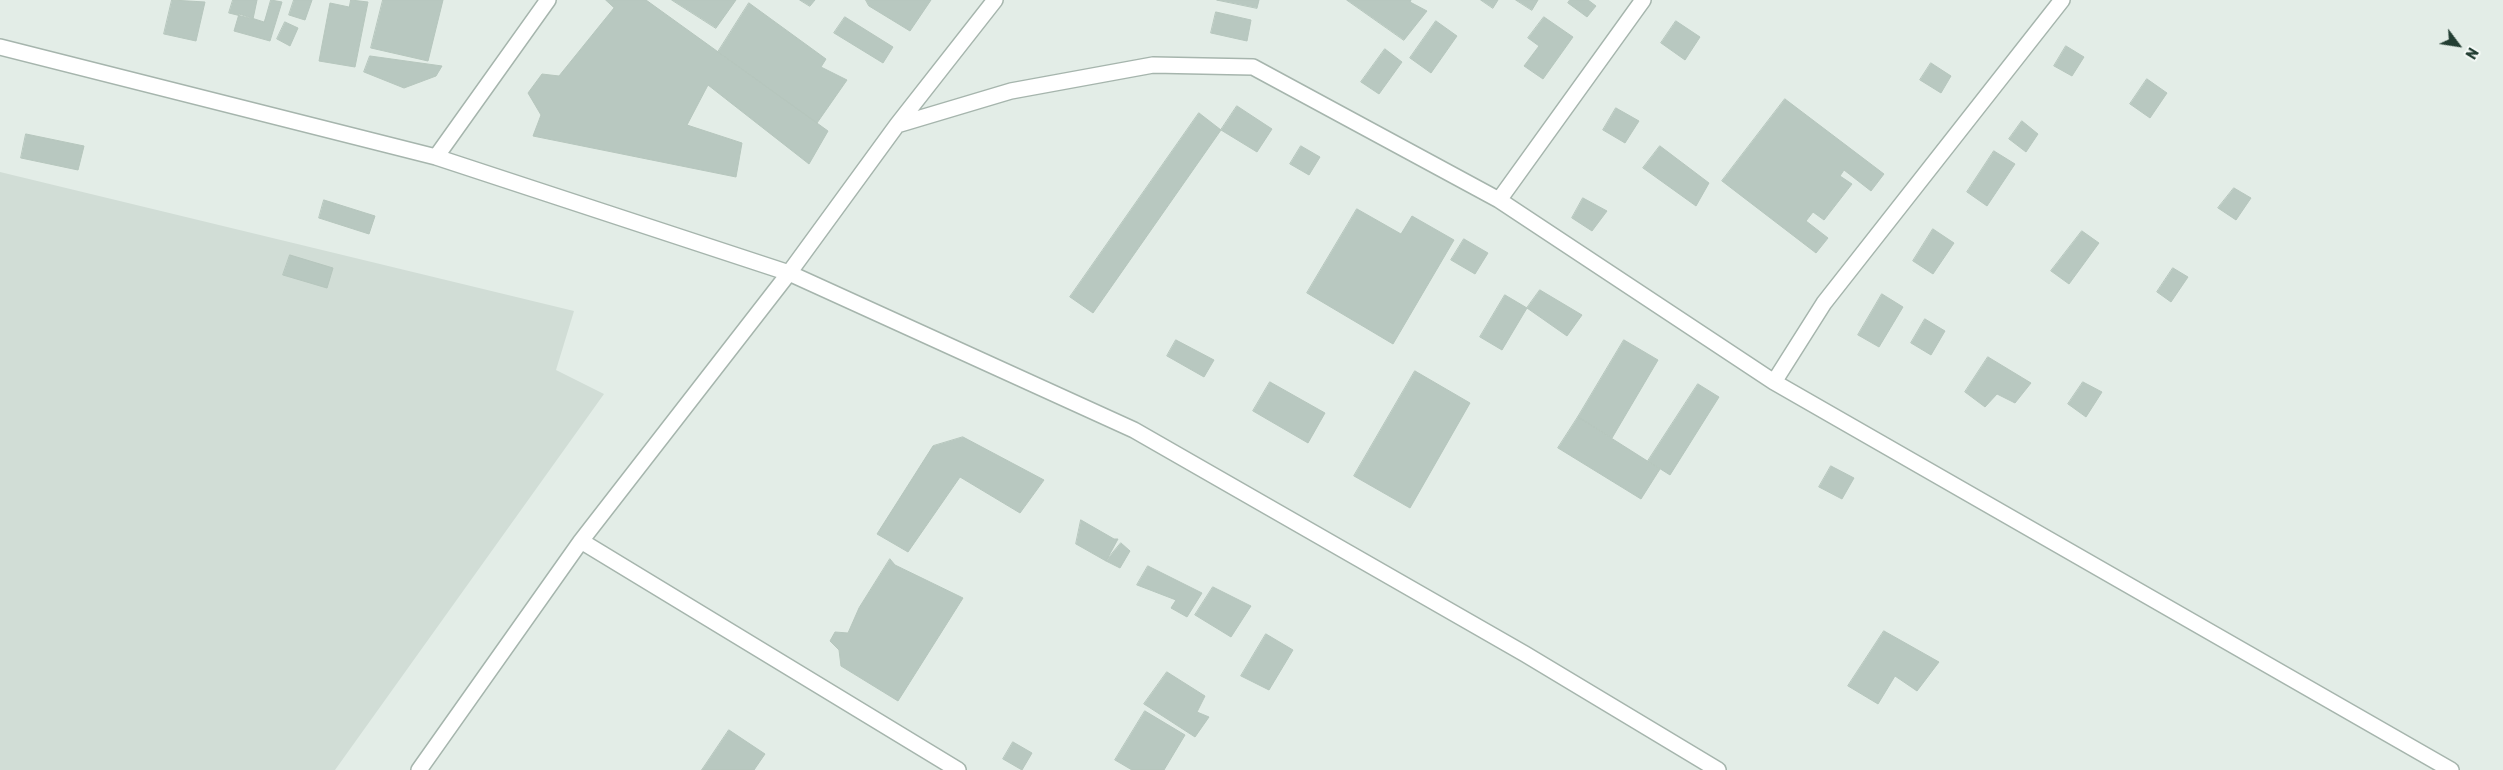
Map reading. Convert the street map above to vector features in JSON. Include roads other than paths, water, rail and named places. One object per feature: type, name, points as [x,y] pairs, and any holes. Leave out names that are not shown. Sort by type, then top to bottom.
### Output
[{"type":"street","points":[[436,157],[548,0]]},
{"type":"street","points":[[419,770],[581,541],[789,273],[897,125],[996,0]]},
{"type":"street","points":[[1499,200],[1643,0]]},
{"type":"street","points":[[1774,382],[1824,303],[2062,0]]},
{"type":"street","points":[[0,47],[436,157],[789,273],[1134,430],[1525,654],[1718,770]]},
{"type":"street","points":[[897,125],[1011,91],[1153,65],[1253,67],[1499,200],[1774,382],[2451,770]]},
{"type":"street","points":[[581,541],[958,770]]}]
